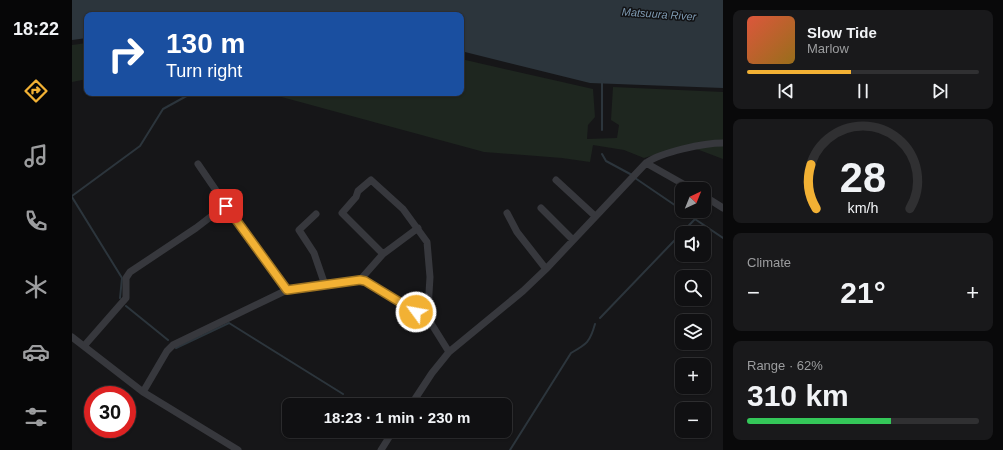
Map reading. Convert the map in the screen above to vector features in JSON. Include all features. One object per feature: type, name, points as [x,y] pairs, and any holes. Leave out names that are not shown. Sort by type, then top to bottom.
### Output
[{"type":"street","points":[[415,398],[432,372],[449,352],[524,291],[646,163],[653,158],[691,147],[712,143],[723,144]]},
{"type":"street","points":[[646,163],[680,182]]},
{"type":"street","points":[[198,164],[226,206],[287,290]]},
{"type":"street","points":[[383,254],[342,213],[356,197],[358,190],[371,180],[403,209],[427,242],[430,277],[428,309],[429,320]]},
{"type":"street","points":[[556,180],[595,216]]},
{"type":"street","points":[[711,200],[723,208]]},
{"type":"street","points":[[84,346],[126,298],[126,278],[130,272],[226,206]]},
{"type":"street","points":[[541,208],[573,240]]},
{"type":"street","points":[[507,213],[517,232],[546,269]]},
{"type":"street","points":[[316,214],[299,230],[314,253],[325,285]]},
{"type":"street","points":[[360,280],[383,254],[418,228]]},
{"type":"street","points":[[143,392],[167,351],[173,345],[287,290],[360,280],[365,281],[429,320],[449,352]]},
{"type":"street","points":[[72,337],[143,392],[238,450]]},
{"type":"street","points":[[381,450],[389,438]]},
{"type":"shaded area","points":[[84,43],[84,80],[72,82],[72,45]]},
{"type":"shaded area","points":[[464,60],[593,89],[595,117],[588,125],[587,139],[617,138],[619,125],[611,120],[613,87],[723,92],[723,159],[686,145],[644,158],[624,150],[593,145],[590,162],[562,158],[484,152],[278,96],[464,96]]},
{"type":"water","name":"Matsuura River","points":[[72,0],[723,0],[723,88],[590,83],[464,52],[464,12],[84,12],[84,38],[72,40]]},
{"type":"waterway","points":[[602,80],[602,130]]},
{"type":"waterway","points":[[72,196],[140,146],[163,109],[187,96]]},
{"type":"waterway","points":[[602,154],[606,161],[632,175]]},
{"type":"waterway","points":[[635,178],[675,205]]},
{"type":"waterway","points":[[72,197],[122,278],[120,298]]},
{"type":"waterway","points":[[693,218],[723,238]]},
{"type":"waterway","points":[[600,318],[696,218]]},
{"type":"waterway","points":[[126,306],[168,340]]},
{"type":"waterway","points":[[176,348],[229,323],[343,394]]},
{"type":"waterway","points":[[510,450],[571,353],[587,342],[595,324]]},
{"type":"route","points":[[226,206],[287,290],[360,280],[365,281],[416,312]]}]
